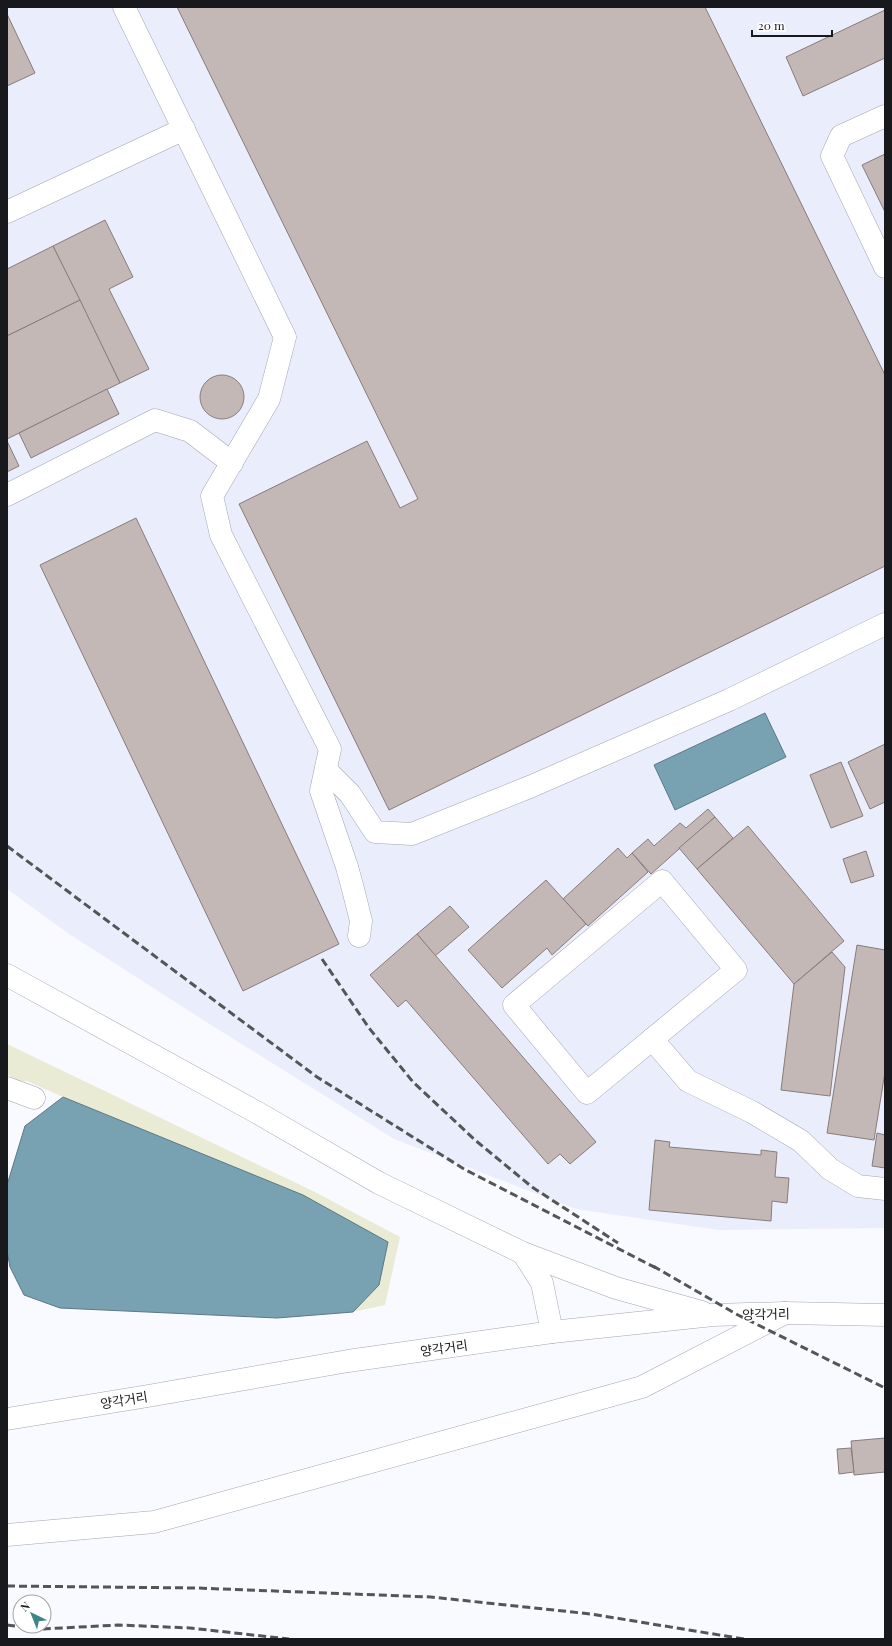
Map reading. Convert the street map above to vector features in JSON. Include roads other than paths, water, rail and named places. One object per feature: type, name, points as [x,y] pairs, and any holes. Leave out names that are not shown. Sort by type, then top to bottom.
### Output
[{"type":"main road","points":[[124,7],[285,337],[269,399],[212,496],[221,535],[330,749],[321,791],[347,866],[361,922],[360,936]]},
{"type":"main road","points":[[885,116],[841,136],[832,156],[885,267]]},
{"type":"main road","points":[[7,212],[184,129]]},
{"type":"main road","points":[[7,495],[155,420],[190,432],[232,462]]},
{"type":"main road","points":[[326,770],[350,794],[375,832],[412,834],[532,786],[729,700],[885,624]]},
{"type":"main road","points":[[662,881],[736,970],[652,1039],[587,1093],[514,1005],[662,881]]},
{"type":"main road","points":[[7,976],[258,1113],[379,1184],[523,1253],[616,1288],[713,1315]]},
{"type":"main road","points":[[652,1039],[688,1081],[752,1112],[801,1141],[830,1169],[858,1186],[885,1189]]},
{"type":"main road","points":[[7,1088],[34,1098]]},
{"type":"main road","points":[[523,1253],[542,1283],[552,1332]]},
{"type":"main road","points":[[7,1536],[154,1522],[642,1387],[785,1314]]},
{"type":"main road","name":"양각거리","points":[[7,1418],[148,1396],[348,1361],[552,1332],[713,1315],[885,1315]]},
{"type":"water","points":[[765,713],[786,757],[675,810],[654,765]]},
{"type":"water","points":[[63,1097],[303,1195],[388,1242],[379,1285],[353,1312],[277,1318],[60,1308],[24,1295],[10,1267],[7,1251],[7,1185],[25,1126]]},
{"type":"railway","points":[[7,846],[317,1077],[464,1169],[658,1269]]},
{"type":"railway","points":[[322,959],[369,1028],[413,1082],[475,1140],[532,1187],[618,1243]]},
{"type":"railway","points":[[653,1266],[738,1315],[885,1388]]},
{"type":"railway","points":[[7,1586],[196,1588],[431,1597],[591,1614],[744,1639]]},
{"type":"railway","points":[[7,1625],[42,1629],[118,1625],[190,1628],[289,1639]]}]
